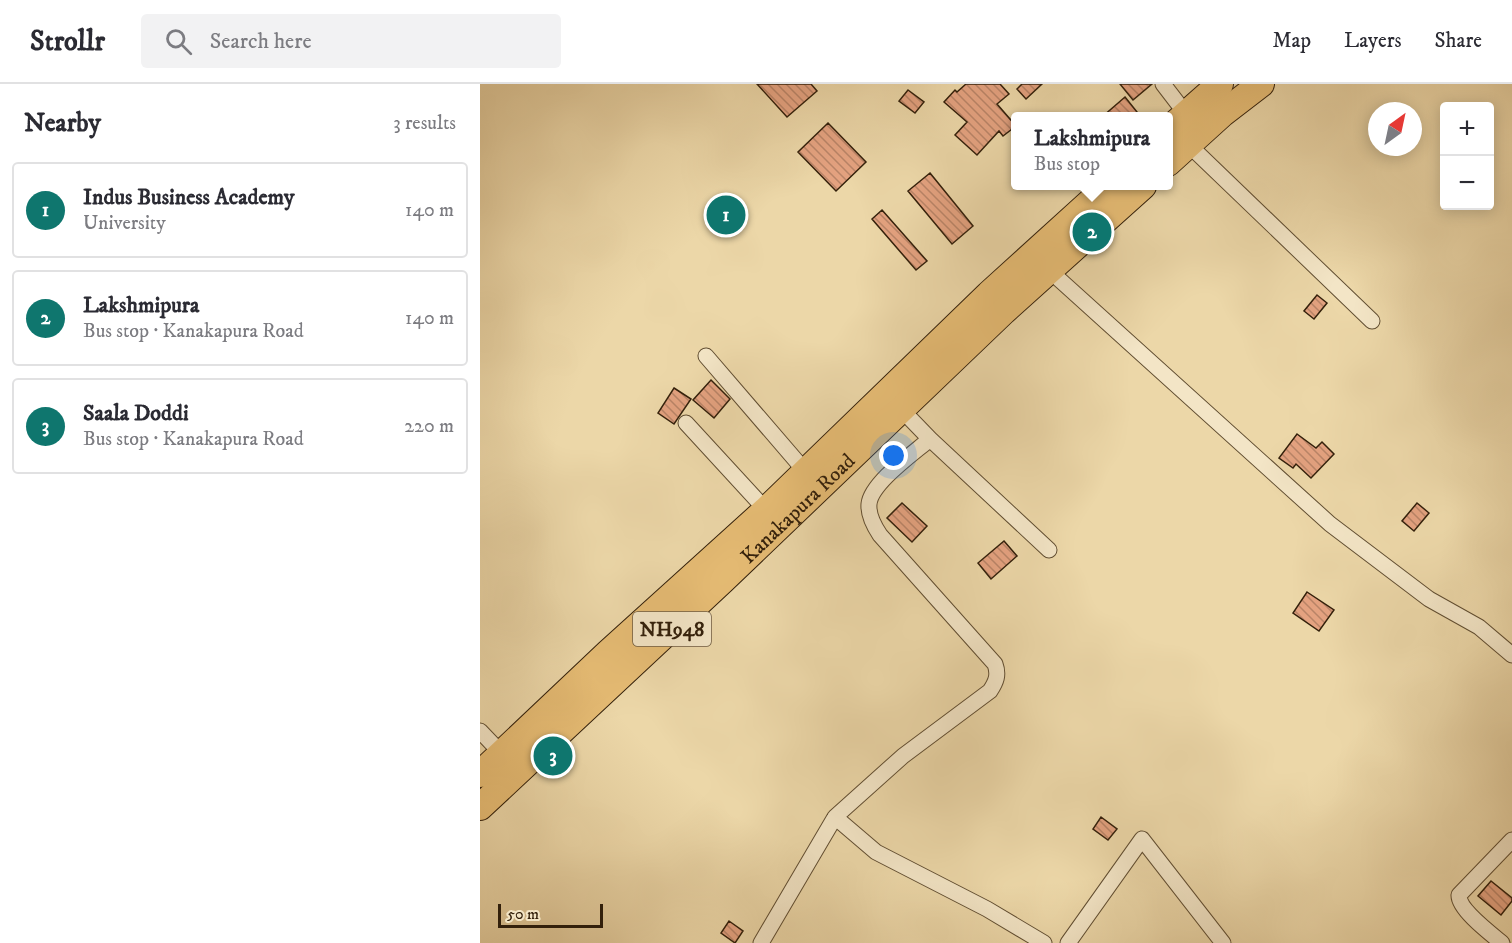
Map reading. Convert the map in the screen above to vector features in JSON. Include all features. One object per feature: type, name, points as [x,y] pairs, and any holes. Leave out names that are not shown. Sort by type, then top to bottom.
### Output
[{"type":"highway","points":[[1181,130],[1222,114],[1261,84]]},
{"type":"highway","points":[[1173,150],[1181,130],[1213,86]]},
{"type":"highway","name":"Kanakapura Road","points":[[480,807],[723,580],[982,301],[1104,190]]},
{"type":"highway","name":"Kanakapura Road","points":[[480,774],[608,653],[766,510],[805,471],[902,409],[1004,311],[1139,190]]},
{"type":"street","points":[[1163,84],[1181,130],[1372,321]]},
{"type":"street","points":[[1050,271],[1330,524],[1429,599],[1479,627],[1512,655]]},
{"type":"street","points":[[706,356],[805,471]]},
{"type":"street","points":[[902,409],[930,439],[1049,550]]},
{"type":"street","points":[[686,423],[766,510]]},
{"type":"street","points":[[761,943],[835,817],[903,756],[990,691],[996,680],[995,664],[880,535],[872,522],[869,505],[873,492],[930,439]]},
{"type":"street","points":[[480,731],[502,754]]},
{"type":"street","points":[[835,817],[876,852],[987,909],[1044,943]]},
{"type":"street","points":[[1068,943],[1142,839],[1223,943]]},
{"type":"street","points":[[1502,943],[1464,909],[1459,895],[1512,840]]},
{"type":"building","points":[[757,84],[811,84],[817,91],[787,117]]},
{"type":"building","points":[[966,84],[1000,84],[1009,94],[997,104],[1011,120],[1011,130],[1003,136],[999,131],[977,155],[955,135],[967,122],[944,102],[955,90],[957,92]]},
{"type":"building","points":[[1022,84],[1042,84],[1026,99],[1017,89]]},
{"type":"building","points":[[1120,84],[1152,84],[1133,100]]},
{"type":"building","points":[[908,90],[924,102],[915,113],[899,101]]},
{"type":"building","points":[[1125,97],[1137,112],[1108,112]]},
{"type":"building","points":[[828,123],[866,162],[836,191],[798,152]]},
{"type":"building","points":[[930,173],[973,226],[952,244],[908,191]]},
{"type":"building","points":[[882,210],[927,261],[916,270],[872,219]]},
{"type":"building","points":[[1317,295],[1327,303],[1314,319],[1304,311]]},
{"type":"building","points":[[711,380],[730,399],[714,418],[693,400]]},
{"type":"building","points":[[674,388],[691,399],[674,424],[658,413]]},
{"type":"building","points":[[1297,434],[1316,448],[1322,442],[1334,454],[1311,478],[1296,464],[1293,468],[1279,458]]},
{"type":"building","points":[[902,503],[927,526],[912,542],[887,518]]},
{"type":"building","points":[[1417,503],[1429,513],[1414,531],[1402,521]]},
{"type":"building","points":[[1004,541],[1017,556],[991,579],[978,563]]},
{"type":"building","points":[[1307,592],[1334,610],[1319,631],[1293,613]]},
{"type":"building","points":[[1101,817],[1117,829],[1108,840],[1093,829]]},
{"type":"building","points":[[1491,881],[1512,898],[1501,915],[1478,896]]},
{"type":"building","points":[[729,921],[743,931],[735,943],[721,933]]},
{"type":"place","name":"Indus Business Academy","points":[[726,215]]},
{"type":"place","name":"Lakshmipura","points":[[1092,232]]},
{"type":"place","name":"Saala Doddi","points":[[553,756]]}]
